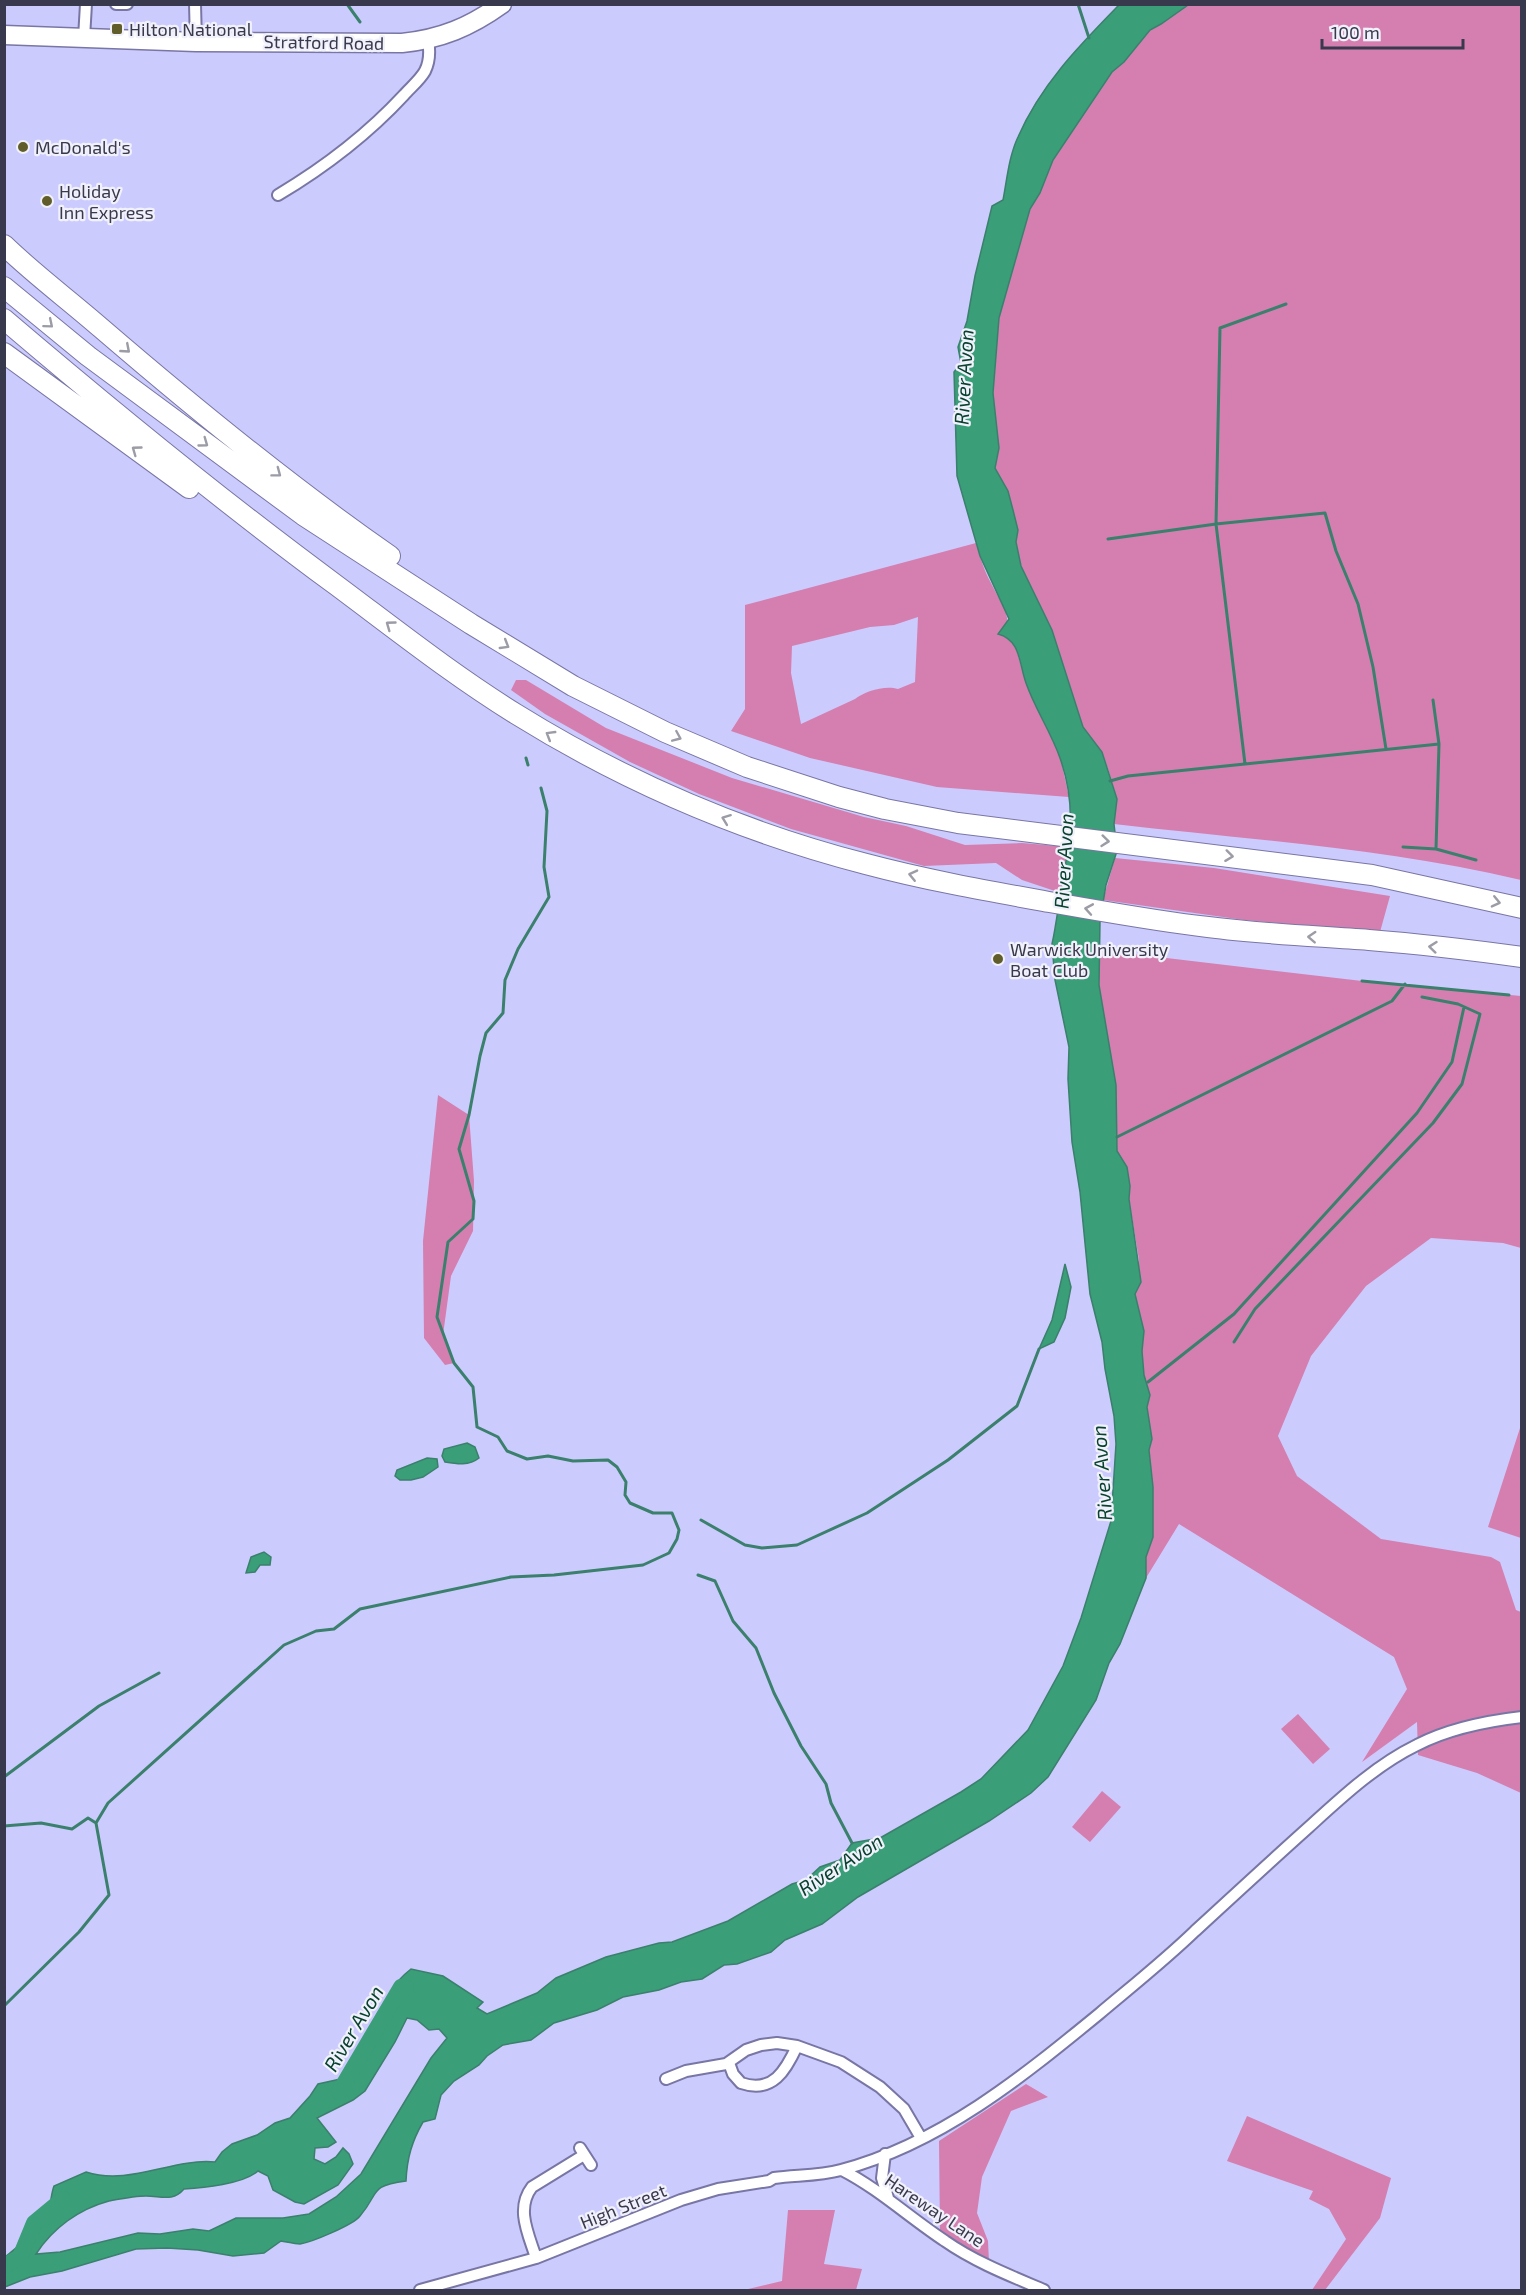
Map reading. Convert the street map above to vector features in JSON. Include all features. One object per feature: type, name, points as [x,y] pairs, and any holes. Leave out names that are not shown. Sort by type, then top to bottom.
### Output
[{"type":"highway","name":"Stratford Road","points":[[4,35],[196,42],[402,43],[428,40],[450,34],[471,25],[502,4]]},
{"type":"highway","points":[[4,245],[48,286],[84,313],[169,387],[253,455],[446,594],[471,624]]},
{"type":"highway","points":[[4,287],[88,356],[285,501],[471,624],[573,686],[665,732],[747,767],[873,806],[984,828],[1372,875],[1521,908]]},
{"type":"highway","points":[[4,319],[76,380],[290,551],[504,706],[614,770],[682,802],[785,839],[867,865],[970,888],[1147,919],[1521,957]]},
{"type":"highway","points":[[4,353],[233,519],[290,551]]},
{"type":"street","points":[[84,38],[86,4]]},
{"type":"street","points":[[116,4],[127,4]]},
{"type":"street","points":[[195,4],[196,42]]},
{"type":"street","points":[[278,195],[342,153],[387,113],[424,73],[429,58],[428,40]]},
{"type":"street","name":"High Street","points":[[420,2290],[536,2258],[707,2192],[769,2181],[774,2178],[810,2176],[842,2170],[921,2138],[988,2100],[1068,2040],[1177,1948],[1254,1876],[1370,1774],[1407,1750],[1432,1738],[1463,1728],[1521,1717]]},
{"type":"street","points":[[666,2079],[686,2071],[729,2063],[746,2050],[761,2045],[777,2043],[797,2046],[841,2062],[879,2087],[904,2109],[921,2138]]},
{"type":"street","points":[[729,2063],[733,2074],[741,2083],[758,2086],[782,2074],[797,2046]]},
{"type":"street","points":[[885,2154],[882,2178],[889,2199]]},
{"type":"street","points":[[536,2258],[523,2209],[526,2194],[532,2187],[585,2156]]},
{"type":"street","name":"Hareway Lane","points":[[842,2170],[889,2199],[946,2242],[990,2266],[1044,2290]]},
{"type":"shaded area","points":[[1188,5],[1521,5],[1521,880],[1369,852],[1114,824],[1117,799],[1108,769],[1102,752],[1083,727],[1052,630],[1021,566],[1016,542],[1018,530],[995,468],[999,448],[993,393],[999,318],[1030,209],[1040,193],[1053,160],[1112,72],[1124,62],[1150,30]]},
{"type":"shaded area","points":[[976,543],[986,574],[1006,613],[1007,636],[1016,648],[1026,683],[1060,756],[1069,797],[937,787],[810,758],[731,731],[745,709],[745,605]],"holes":[[[918,617],[915,682],[898,689],[881,688],[870,691],[801,724],[791,673],[792,646],[870,627],[894,625]]]},
{"type":"shaded area","points":[[516,680],[526,680],[606,728],[732,778],[864,817],[906,826],[965,845],[1022,843],[1070,847],[1061,893],[1022,880],[996,863],[924,866],[791,829],[699,794],[630,762],[545,714],[511,690]]},
{"type":"shaded area","points":[[1115,858],[1214,868],[1390,896],[1380,932],[1244,920],[1103,900]]},
{"type":"shaded area","points":[[1099,950],[1362,981],[1521,996],[1521,1248],[1503,1243],[1431,1238],[1366,1286],[1311,1356],[1278,1436],[1297,1476],[1381,1539],[1491,1557],[1500,1562],[1516,1610],[1521,1612],[1521,1793],[1477,1773],[1418,1755],[1417,1722],[1362,1762],[1407,1689],[1394,1657],[1179,1524],[1146,1578],[1146,1557],[1153,1537],[1153,1487],[1149,1450],[1152,1439],[1147,1407],[1150,1395],[1144,1375],[1142,1351],[1144,1331],[1135,1294],[1139,1260],[1129,1199],[1130,1186],[1127,1167],[1117,1151],[1116,1085],[1099,985]]},
{"type":"shaded area","points":[[438,1095],[469,1115],[474,1181],[473,1231],[451,1276],[443,1335],[454,1363],[445,1365],[424,1338],[423,1241]]},
{"type":"shaded area","points":[[1521,1425],[1521,1538],[1488,1527]]},
{"type":"shaded area","points":[[1298,1714],[1330,1749],[1313,1764],[1281,1729]]},
{"type":"shaded area","points":[[1102,1791],[1121,1807],[1090,1842],[1072,1827]]},
{"type":"shaded area","points":[[1026,2084],[1048,2097],[1011,2111],[982,2177],[977,2213],[988,2241],[989,2262],[940,2232],[939,2141]]},
{"type":"shaded area","points":[[1247,2116],[1391,2178],[1380,2218],[1325,2290],[1312,2290],[1346,2239],[1329,2209],[1309,2199],[1313,2191],[1227,2161]]},
{"type":"shaded area","points":[[788,2210],[835,2210],[824,2264],[862,2269],[856,2290],[744,2290],[782,2281]]},
{"type":"water","points":[[1119,5],[1188,5],[1150,30],[1124,62],[1112,72],[1053,160],[1040,193],[1030,209],[999,318],[993,393],[999,448],[995,468],[1008,491],[1018,530],[1016,542],[1021,566],[1052,630],[1083,727],[1102,752],[1117,799],[1114,824],[1117,851],[1106,885],[1100,921],[1099,985],[1116,1085],[1117,1151],[1127,1167],[1130,1186],[1129,1199],[1141,1282],[1135,1294],[1144,1331],[1142,1351],[1144,1375],[1150,1395],[1147,1407],[1152,1439],[1149,1450],[1153,1487],[1153,1537],[1146,1557],[1146,1578],[1120,1644],[1109,1663],[1096,1700],[1048,1777],[1031,1793],[989,1821],[858,1897],[822,1924],[785,1940],[771,1952],[737,1964],[724,1965],[702,1979],[623,1997],[597,2010],[554,2023],[531,2040],[503,2045],[487,2056],[479,2065],[454,2081],[441,2095],[435,2119],[423,2122],[411,2150],[406,2181],[380,2188],[360,2216],[349,2224],[306,2243],[281,2241],[264,2253],[233,2256],[198,2250],[136,2249],[62,2271],[30,2277],[5,2287],[5,2257],[30,2236],[45,2217],[54,2186],[86,2172],[119,2176],[183,2164],[215,2162],[232,2144],[257,2135],[275,2123],[290,2118],[318,2084],[345,2078],[359,2065],[376,2029],[393,2012],[394,1987],[411,1969],[443,1976],[483,2002],[477,2008],[487,2014],[537,1993],[556,1978],[606,1957],[659,1943],[672,1942],[728,1921],[792,1884],[806,1880],[820,1867],[840,1860],[852,1843],[880,1838],[981,1779],[1028,1730],[1063,1666],[1081,1618],[1111,1521],[1116,1444],[1114,1416],[1102,1342],[1090,1294],[1080,1192],[1072,1142],[1068,1079],[1069,1047],[1055,980],[1052,944],[1069,840],[1069,792],[1060,758],[1030,693],[1015,647],[1006,637],[998,634],[1009,619],[980,556],[957,476],[954,372],[961,363],[958,347],[967,321],[992,206],[1003,200],[1010,160],[1018,137],[1038,100],[1062,66]],"holes":[[[407,2018],[417,2020],[429,2030],[439,2029],[447,2038],[431,2058],[361,2174],[336,2197],[309,2214],[283,2218],[236,2218],[209,2231],[193,2229],[160,2234],[138,2233],[60,2252],[36,2254],[50,2236],[77,2214],[109,2201],[142,2196],[176,2196],[184,2189],[233,2182],[258,2171],[268,2176],[273,2190],[295,2202],[304,2204],[338,2185],[353,2164],[349,2154],[343,2148],[336,2157],[325,2164],[314,2159],[315,2148],[328,2147],[336,2142],[317,2118],[353,2100],[365,2091]]]},
{"type":"water","points":[[1065,1264],[1071,1287],[1065,1318],[1054,1342],[1039,1349],[1052,1320]]},
{"type":"water","points":[[467,1443],[475,1447],[479,1458],[467,1463],[445,1462],[442,1456],[444,1449]]},
{"type":"water","points":[[427,1458],[437,1459],[438,1467],[423,1477],[400,1480],[395,1476],[397,1470]]},
{"type":"water","points":[[264,1552],[271,1557],[270,1565],[260,1565],[255,1572],[246,1573],[251,1557]]},
{"type":"waterway","points":[[347,4],[360,22]]},
{"type":"waterway","points":[[1078,4],[1089,38]]},
{"type":"waterway","points":[[1245,764],[1216,524],[1220,328],[1286,304]]},
{"type":"waterway","points":[[1108,539],[1216,524],[1325,513],[1336,551],[1358,604],[1373,667],[1386,749]]},
{"type":"waterway","points":[[1433,700],[1439,744],[1436,849]]},
{"type":"waterway","points":[[1110,781],[1128,776],[1439,744]]},
{"type":"waterway","points":[[526,758],[528,765]]},
{"type":"waterway","points":[[4,2006],[79,1932],[109,1895],[96,1823],[108,1803],[284,1645],[316,1631],[334,1629],[360,1609],[511,1577],[554,1575],[643,1565],[669,1553],[677,1539],[679,1530],[672,1513],[653,1513],[630,1503],[625,1495],[626,1482],[617,1467],[608,1460],[573,1461],[548,1456],[527,1459],[507,1451],[498,1437],[477,1427],[473,1387],[454,1363],[437,1317],[448,1242],[473,1219],[474,1201],[459,1149],[469,1115],[486,1033],[503,1013],[505,980],[518,949],[549,897],[544,867],[547,811],[541,788]]},
{"type":"waterway","points":[[1403,847],[1436,849],[1476,860]]},
{"type":"waterway","points":[[1362,981],[1509,995]]},
{"type":"waterway","points":[[1117,1137],[1392,1001],[1405,984]]},
{"type":"waterway","points":[[1234,1342],[1255,1309],[1433,1123],[1462,1084],[1480,1014],[1458,1004],[1422,997]]},
{"type":"waterway","points":[[1148,1382],[1234,1314],[1417,1113],[1452,1062],[1464,1007]]},
{"type":"waterway","points":[[701,1520],[745,1545],[762,1548],[797,1545],[867,1513],[948,1460],[1017,1406],[1039,1349]]},
{"type":"waterway","points":[[698,1575],[715,1581],[733,1621],[756,1648],[774,1693],[801,1746],[826,1784],[831,1803],[852,1843]]},
{"type":"waterway","points":[[4,1777],[99,1706],[159,1673]]},
{"type":"waterway","points":[[4,1826],[41,1823],[72,1829],[88,1818],[96,1823]]},
{"type":"waterway","name":"River Avon","points":[[339,2092],[401,1987],[407,1988]]},
{"type":"waterway","name":"River Avon","points":[[4,2266],[20,2257],[34,2223],[63,2199]]},
{"type":"place","name":"Hilton National","points":[[117,29]]},
{"type":"place","name":"McDonald's","points":[[23,147]]},
{"type":"place","name":"Holiday Inn Express","points":[[47,201]]},
{"type":"place","name":"Warwick University Boat Club","points":[[998,959]]}]
